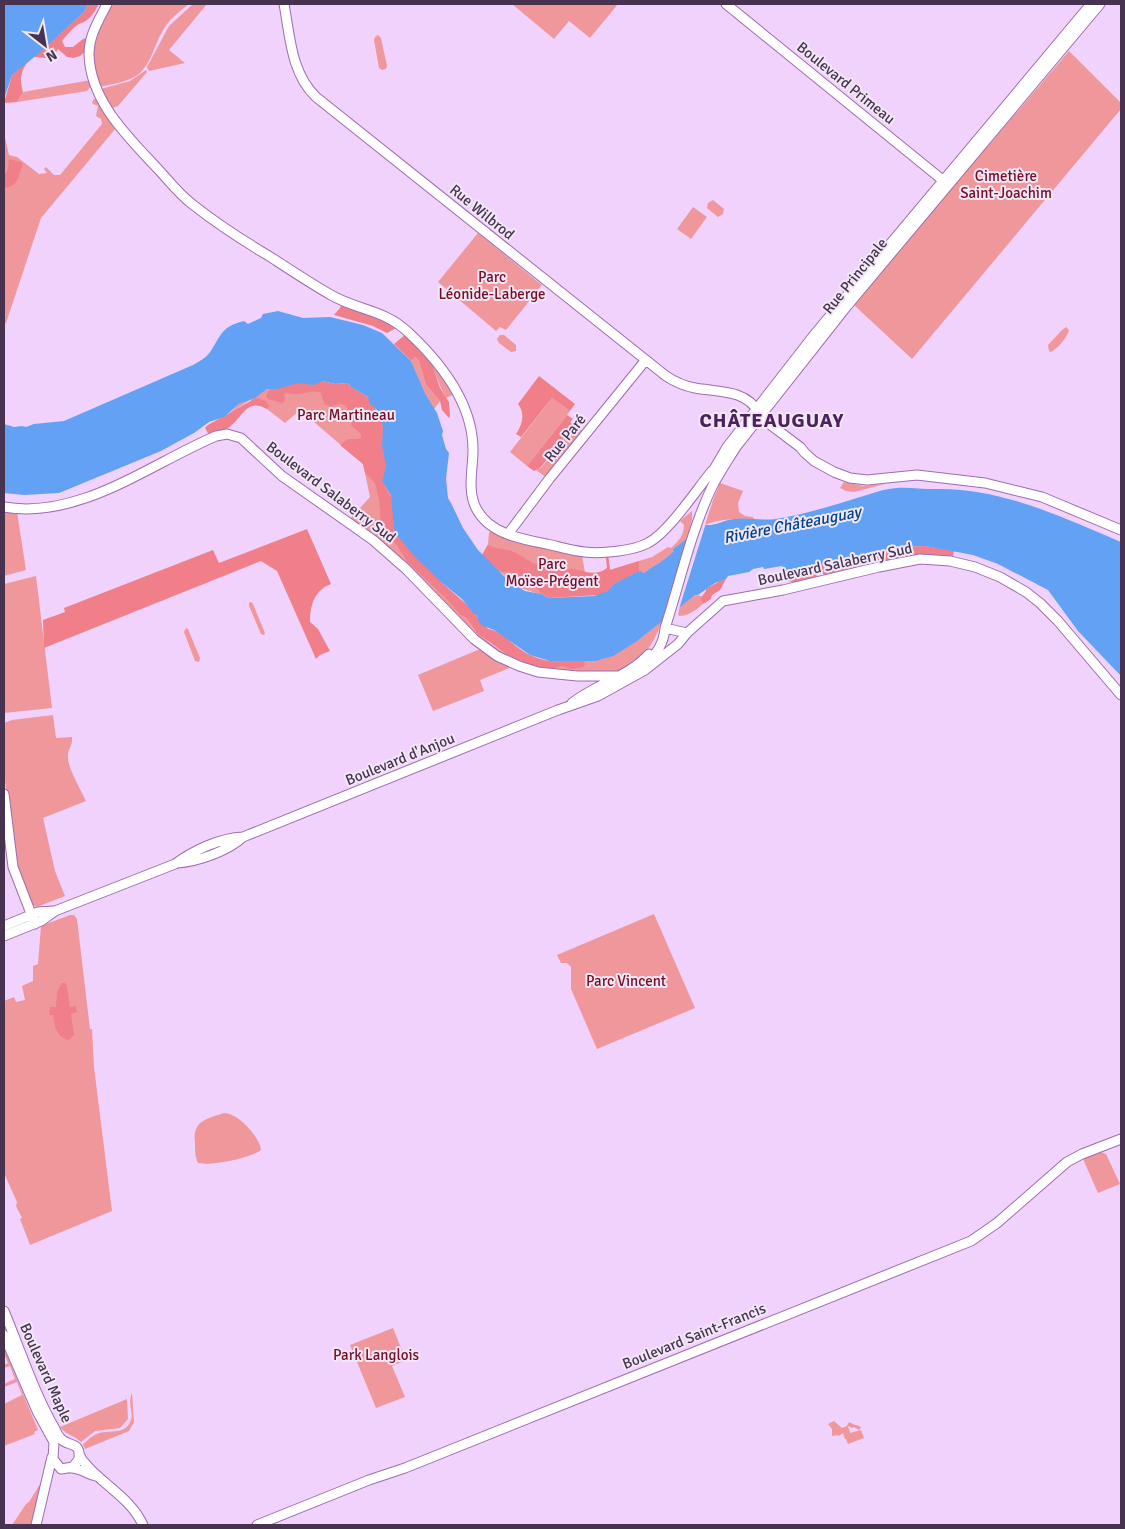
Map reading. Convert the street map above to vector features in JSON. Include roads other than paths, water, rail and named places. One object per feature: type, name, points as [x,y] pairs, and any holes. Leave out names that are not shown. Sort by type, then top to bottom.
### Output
[{"type":"street","name":"Rue Principale","points":[[107,4],[92,34],[90,57],[98,91],[118,125],[182,194],[209,217],[333,296],[390,318],[416,340],[449,380],[468,417],[473,440],[472,497],[476,509],[488,524],[508,534],[526,540],[581,552],[599,552],[640,546],[655,539],[667,527],[712,470],[727,447],[848,306],[945,182],[1091,4]]},
{"type":"street","name":"Rue Wilbrod","points":[[284,4],[296,68],[304,84],[312,93],[666,376],[695,388],[720,391],[736,399],[757,412],[800,447],[808,449],[824,466],[837,473],[856,479],[867,480],[917,475],[985,483],[1042,497],[1121,530]]},
{"type":"street","name":"Boulevard Primeau","points":[[726,4],[945,182]]},
{"type":"street","name":"Rue Principale","points":[[945,182],[1100,4]]},
{"type":"street","name":"Rue Paré","points":[[508,534],[550,478],[645,361]]},
{"type":"street","name":"Rue Principale","points":[[695,531],[718,475],[757,412]]},
{"type":"street","name":"Boulevard Salaberry Sud","points":[[4,507],[37,510],[73,501],[137,476],[216,436],[227,434],[237,436],[282,476],[379,544],[474,638],[491,652],[506,661],[531,670],[570,675],[620,676]]},
{"type":"street","name":"Rue Principale","points":[[695,531],[706,485],[712,470]]},
{"type":"street","points":[[592,676],[603,690],[646,657],[654,648],[666,628],[695,531]]},
{"type":"street","name":"Boulevard Salaberry Sud","points":[[603,690],[645,670],[680,642],[717,605],[726,600],[783,590],[906,561],[936,560],[975,567],[1000,577],[1022,589],[1042,605],[1089,656],[1121,695]]},
{"type":"street","points":[[666,628],[678,633],[687,633]]},
{"type":"street","name":"Boulevard Salaberry Sud","points":[[636,674],[658,651],[664,639],[666,628]]},
{"type":"street","name":"Boulevard d'Anjou","points":[[4,926],[33,919],[41,921],[54,911],[175,864],[187,855],[231,838],[243,837],[568,706],[587,701],[603,690]]},
{"type":"street","points":[[4,794],[13,867],[33,919]]},
{"type":"street","name":"Boulevard d'Anjou","points":[[4,936],[33,919]]},
{"type":"street","name":"Boulevard Saint-Francis","points":[[257,1525],[369,1480],[406,1468],[971,1241],[997,1223],[1067,1162],[1121,1138]]},
{"type":"street","name":"Boulevard Maple","points":[[4,1311],[6,1334],[37,1411],[53,1440],[53,1453]]},
{"type":"street","name":"Boulevard Maple","points":[[6,1334],[60,1438],[68,1442]]},
{"type":"street","points":[[36,1525],[53,1453],[61,1443],[68,1442],[76,1446],[83,1463],[132,1507],[142,1525]]},
{"type":"street","points":[[53,1453],[56,1466],[68,1469],[77,1463],[79,1454]]},
{"type":"street","points":[[41,1525],[52,1481],[58,1472],[77,1468],[87,1474],[96,1476]]},
{"type":"water","points":[[4,4],[88,4],[84,12],[12,75],[4,99]]},
{"type":"water","name":"Rivière Châteauguay","points":[[278,311],[303,318],[330,317],[363,325],[382,333],[411,361],[426,395],[437,413],[446,449],[449,453],[446,479],[448,498],[463,528],[478,550],[510,582],[525,591],[541,594],[549,598],[594,596],[608,591],[614,584],[639,571],[644,573],[664,560],[674,551],[672,550],[705,525],[713,525],[727,520],[788,517],[894,488],[959,490],[983,493],[1030,505],[1121,542],[1121,676],[1078,631],[1048,590],[998,564],[973,555],[925,546],[895,547],[876,551],[852,561],[805,566],[795,571],[783,569],[782,566],[753,569],[749,572],[728,576],[726,579],[695,595],[636,642],[613,656],[596,661],[550,661],[530,655],[494,630],[483,626],[462,599],[415,557],[396,534],[391,495],[382,481],[386,466],[382,446],[383,426],[377,410],[370,404],[368,397],[351,387],[348,383],[335,384],[323,381],[314,385],[298,383],[277,389],[267,389],[255,398],[239,404],[224,417],[209,422],[194,433],[161,451],[59,493],[24,495],[4,493],[4,424],[14,427],[26,427],[34,424],[64,421],[193,365],[208,354],[227,328],[244,321],[248,324],[261,318],[263,314]]},
{"type":"district","name":"CHÂTEAUGUAY","points":[[772,420]]},
{"type":"park label","name":"Cimetière Saint-Joachim","points":[[1006,184]]},
{"type":"park label","name":"Parc Léonide-Laberge","points":[[492,286]]},
{"type":"park label","name":"Parc Martineau","points":[[346,415]]},
{"type":"park label","name":"Parc Moïse-Prégent","points":[[552,572]]},
{"type":"park label","name":"Parc Vincent","points":[[626,981]]},
{"type":"park label","name":"Park Langlois","points":[[376,1355]]}]
